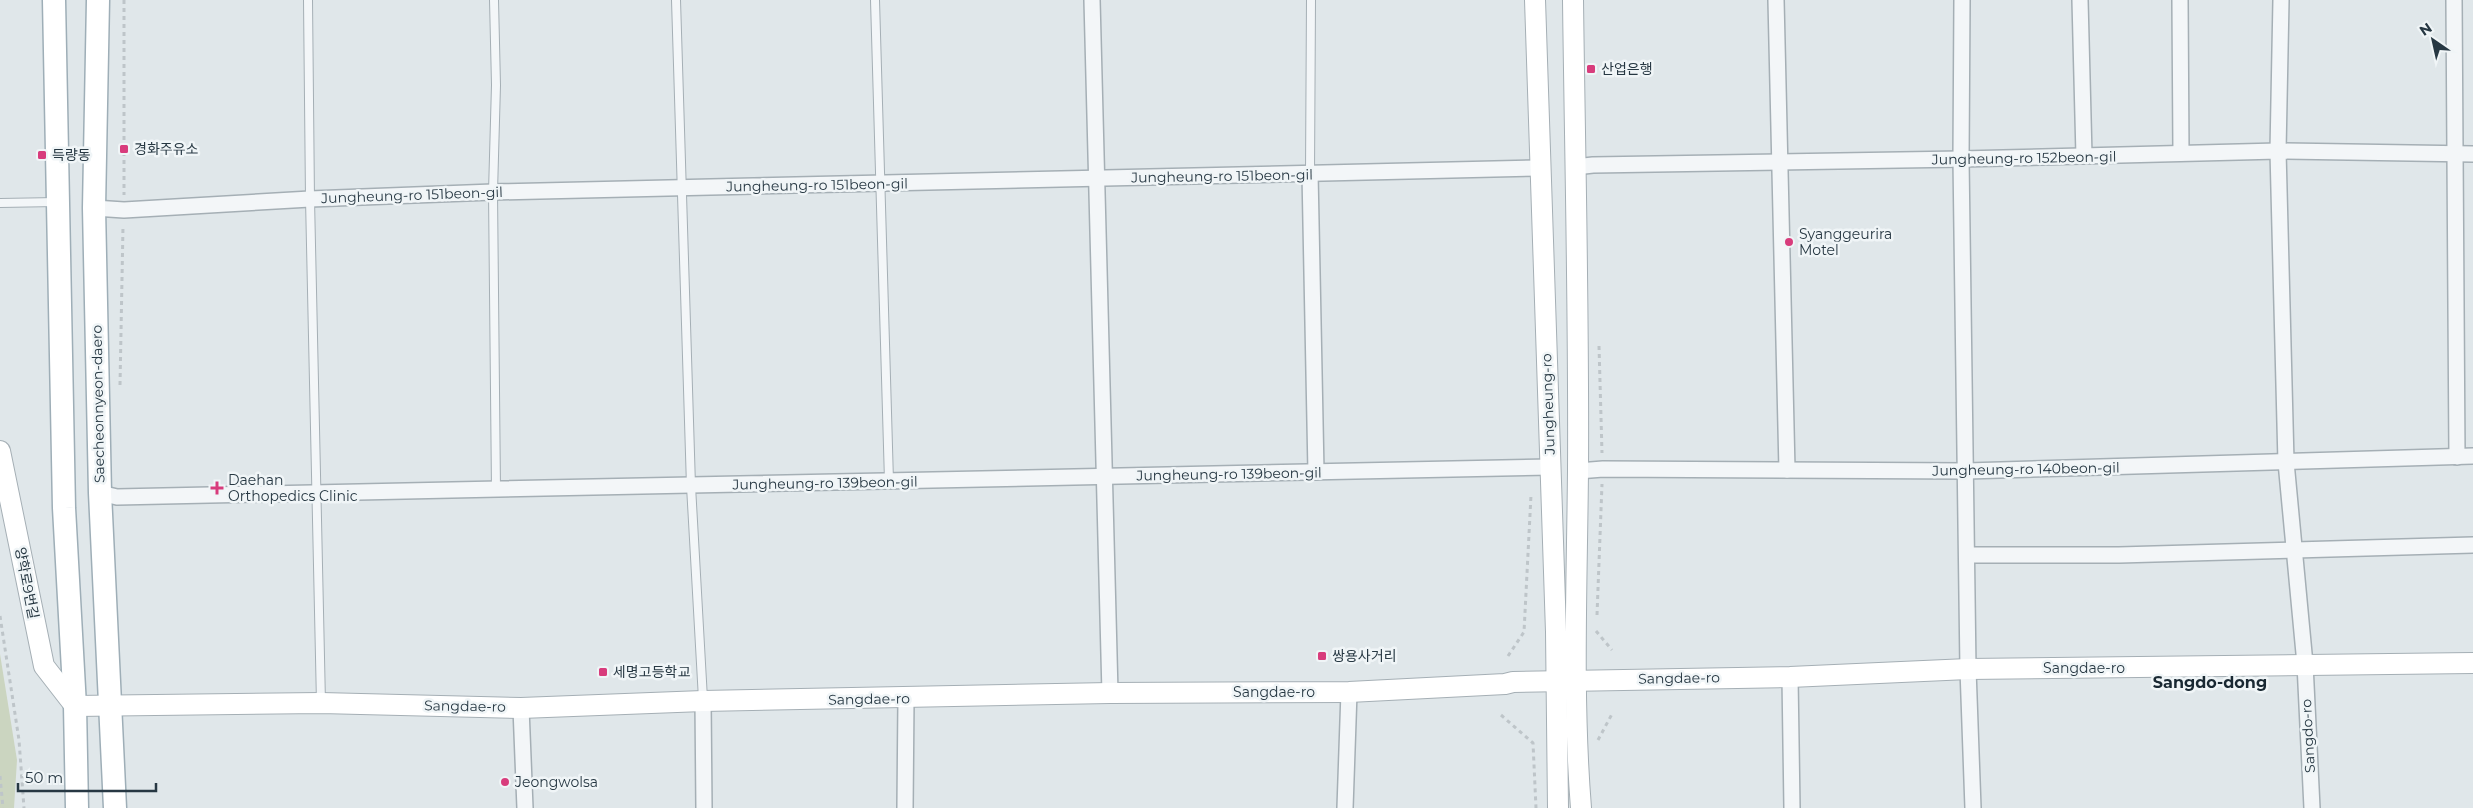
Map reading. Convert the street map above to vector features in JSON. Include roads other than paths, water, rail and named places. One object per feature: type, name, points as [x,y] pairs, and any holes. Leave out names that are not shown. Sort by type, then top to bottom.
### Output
[{"type":"main road","points":[[54,0],[56,202],[64,498],[75,706],[77,808]]},
{"type":"main road","name":"Saecheonnyeon-daero","points":[[98,0],[94,208],[100,493],[115,808]]},
{"type":"main road","name":"Jungheung-ro","points":[[1535,0],[1550,467],[1566,681],[1581,808]]},
{"type":"main road","name":"Jungheung-ro","points":[[1558,808],[1578,471],[1573,0]]},
{"type":"main road","name":"양학로9번길","points":[[0,451],[44,666],[75,706]]},
{"type":"main road","name":"Sangdae-ro","points":[[75,706],[321,703],[521,708],[1110,693],[1349,692],[1566,681],[1790,677],[1968,669],[2271,667],[2305,664],[2473,663]]},
{"type":"street","points":[[1092,0],[1106,477],[1110,693]]},
{"type":"street","points":[[1776,0],[1788,470]]},
{"type":"street","points":[[1962,0],[1961,160],[1967,472],[1968,669],[1973,808]]},
{"type":"street","points":[[2080,0],[2084,156]]},
{"type":"street","points":[[2180,0],[2181,154]]},
{"type":"street","name":"Sangdo-ro","points":[[2281,0],[2278,151],[2286,462],[2305,664],[2312,808]]},
{"type":"street","points":[[2454,0],[2458,457]]},
{"type":"street","name":"Jungheung-ro 152beon-gil","points":[[1575,167],[1593,164],[1961,160],[2278,151],[2473,154]]},
{"type":"street","name":"Jungheung-ro 151beon-gil","points":[[94,208],[124,210],[310,199],[493,192],[1540,168]]},
{"type":"street","points":[[1310,174],[1316,472]]},
{"type":"street","name":"Jungheung-ro 140beon-gil","points":[[1578,471],[1603,469],[1967,472],[2473,456]]},
{"type":"street","name":"Jungheung-ro 139beon-gil","points":[[100,493],[117,497],[1550,467]]},
{"type":"street","points":[[1967,555],[2119,555],[2473,545]]},
{"type":"street","points":[[1790,677],[1792,808]]},
{"type":"street","points":[[1345,808],[1349,692]]},
{"type":"street","points":[[905,808],[906,699]]},
{"type":"street","points":[[703,702],[704,808]]},
{"type":"street","points":[[521,708],[524,808]]},
{"type":"lane","points":[[308,0],[315,493],[321,703]]},
{"type":"lane","points":[[494,0],[496,85],[493,192],[496,490]]},
{"type":"lane","points":[[676,0],[691,486],[703,702]]},
{"type":"lane","points":[[875,0],[889,481]]},
{"type":"lane","points":[[1310,0],[1310,174]]},
{"type":"lane","points":[[0,202],[56,202]]},
{"type":"place","name":"산업은행","points":[[1591,69]]},
{"type":"place","name":"경화주유소","points":[[124,149]]},
{"type":"place","name":"득량동","points":[[42,155]]},
{"type":"place","name":"Syanggeurira Motel","points":[[1789,242]]},
{"type":"place","name":"Daehan Orthopedics Clinic","points":[[217,488]]},
{"type":"place","name":"쌍용사거리","points":[[1322,656]]},
{"type":"place","name":"세명고등학교","points":[[603,672]]},
{"type":"place","name":"Jeongwolsa","points":[[505,782]]},
{"type":"district","name":"Sangdo-dong","points":[[2210,682]]}]
